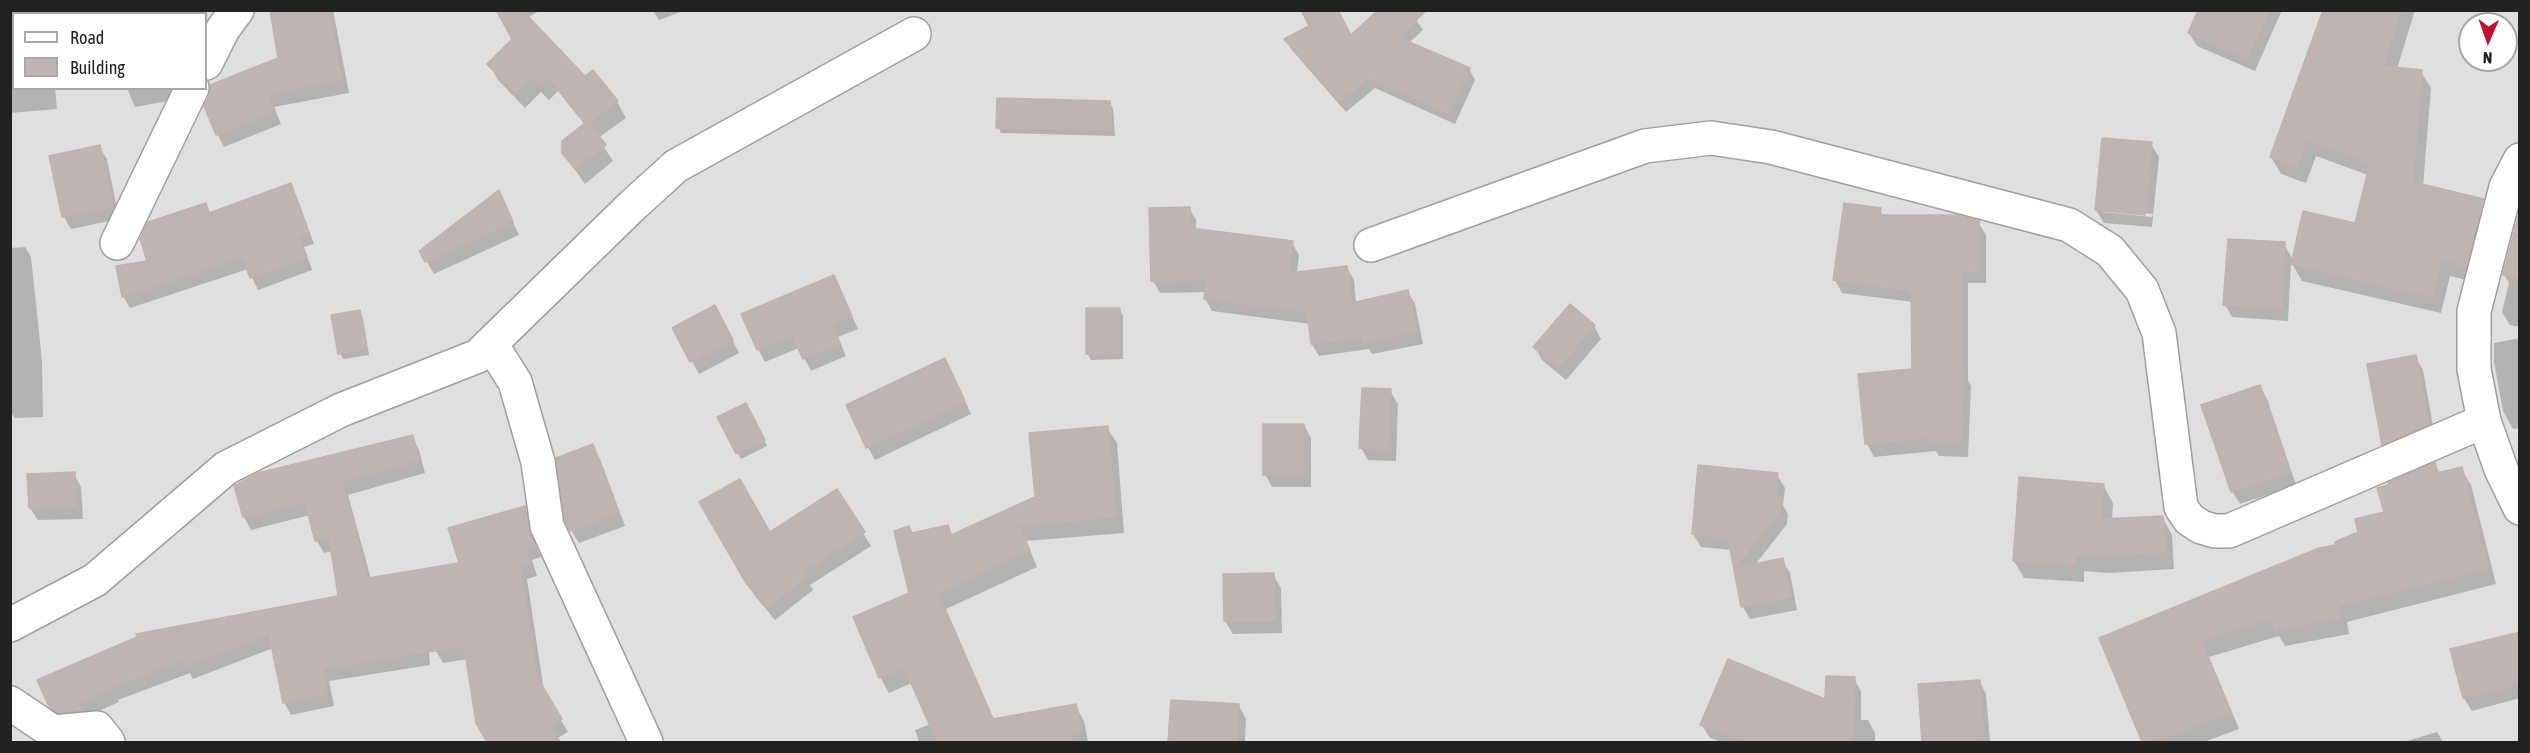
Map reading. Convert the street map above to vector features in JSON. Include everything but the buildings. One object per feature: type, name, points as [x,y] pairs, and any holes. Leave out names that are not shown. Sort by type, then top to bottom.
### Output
[{"type":"street","points":[[207,61],[223,29],[237,10]]},
{"type":"street","points":[[10,625],[95,580],[226,468],[341,410],[478,356],[676,166],[914,34]]},
{"type":"street","points":[[117,243],[191,90]]},
{"type":"street","points":[[1371,245],[1645,146],[1711,138],[1771,147],[2069,225],[2110,250],[2142,290],[2159,333],[2181,507],[2189,519],[2201,527],[2215,531],[2229,531],[2484,421]]},
{"type":"street","points":[[2520,160],[2506,187],[2474,311],[2474,369],[2484,421],[2501,469],[2520,508]]},
{"type":"street","points":[[491,344],[515,382],[538,462],[547,526],[646,742]]},
{"type":"street","points":[[10,703],[53,732],[97,729],[108,742]]},
{"type":"shaded area","points":[[11,11],[2519,11],[2519,742],[11,742]]}]
